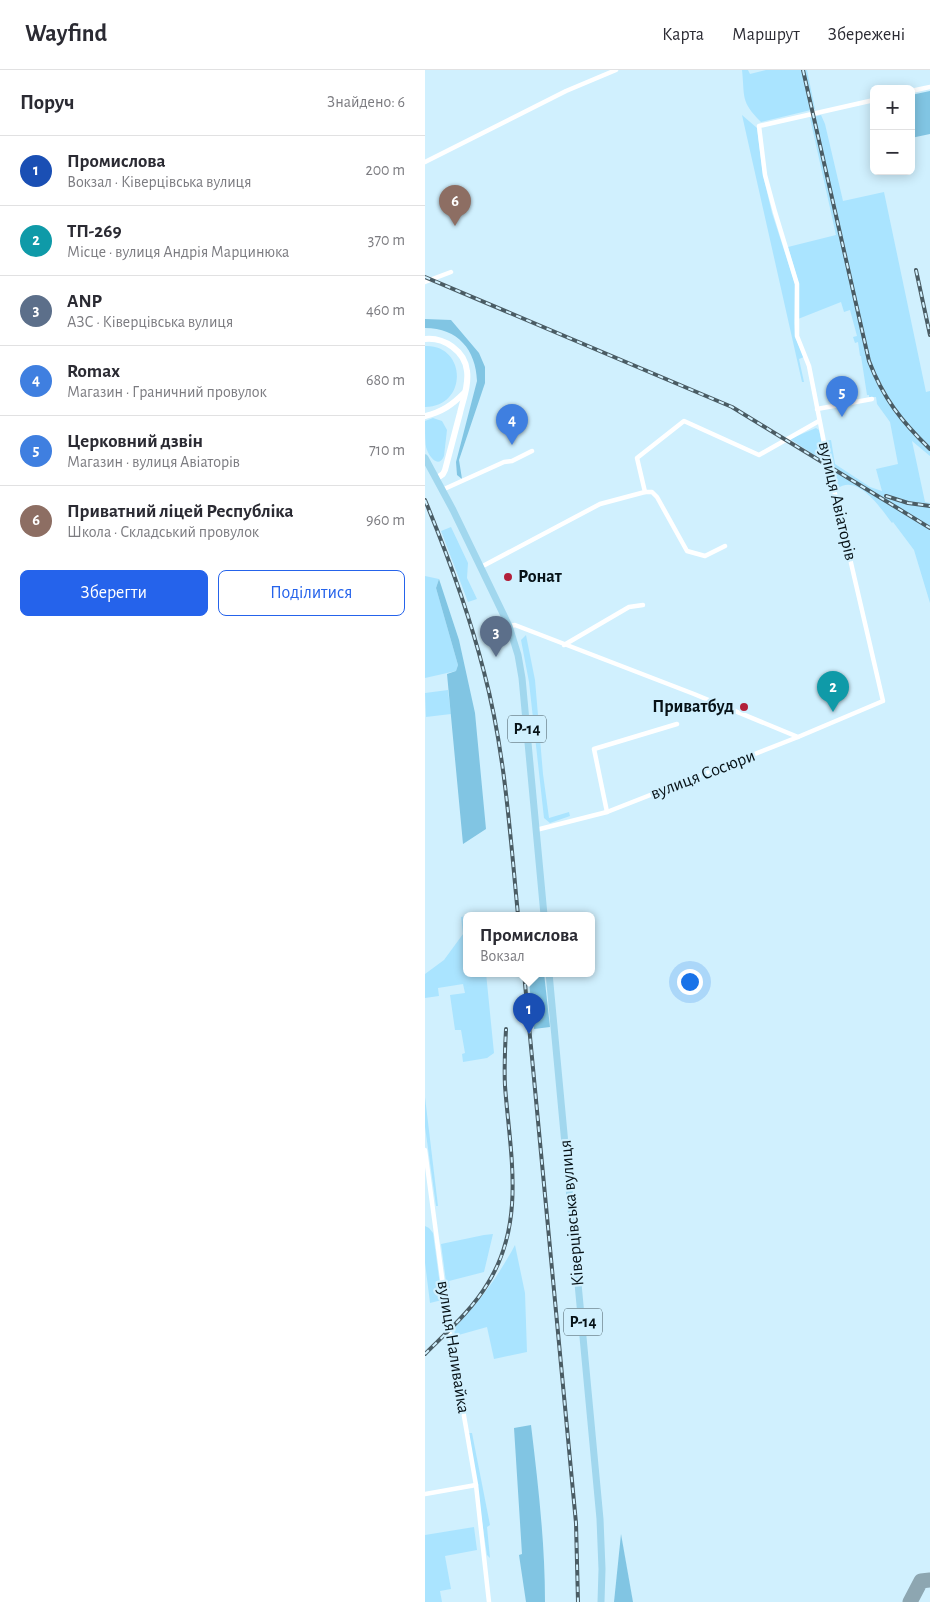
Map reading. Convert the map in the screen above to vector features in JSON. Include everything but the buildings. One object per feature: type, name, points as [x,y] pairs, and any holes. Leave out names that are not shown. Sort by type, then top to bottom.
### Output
[{"type":"main road","points":[[425,339],[432,338],[445,341],[453,347],[464,361],[467,370],[465,392],[445,470],[436,479]]},
{"type":"main road","points":[[425,416],[439,413],[450,407],[465,392]]},
{"type":"main road","name":"Р-14","points":[[425,458],[481,566],[509,626],[518,655],[522,678],[544,912]]},
{"type":"main road","name":"Ківерцівська вулиця","points":[[549,977],[600,1519],[601,1602]]},
{"type":"street","points":[[425,162],[565,91],[616,70]]},
{"type":"street","points":[[915,90],[930,87]]},
{"type":"street","name":"вулиця Авіаторів","points":[[870,101],[759,126],[768,184],[797,284],[797,336],[809,366],[829,468],[883,701]]},
{"type":"street","points":[[425,282],[451,272]]},
{"type":"street","points":[[817,409],[872,399]]},
{"type":"street","points":[[645,492],[637,458],[684,421],[759,455],[819,421]]},
{"type":"street","points":[[442,490],[532,451]]},
{"type":"street","points":[[481,566],[600,504],[645,492],[652,492],[657,497],[687,552],[705,556],[725,546]]},
{"type":"street","points":[[564,645],[629,607],[643,605]]},
{"type":"street","points":[[509,626],[515,625],[694,694],[798,737]]},
{"type":"street","name":"вулиця Сосюри","points":[[536,830],[607,812],[798,737],[883,701]]},
{"type":"street","points":[[607,812],[594,749],[677,724]]},
{"type":"street","name":"вулиця Наливайка","points":[[425,1150],[449,1330],[476,1485],[489,1602]]},
{"type":"street","points":[[425,1494],[476,1485]]},
{"type":"shaded area","points":[[742,70],[748,70],[750,74],[766,70],[807,70],[815,109],[761,122],[750,109],[745,98]]},
{"type":"shaded area","points":[[930,91],[930,134],[915,137],[915,130],[915,94]]},
{"type":"shaded area","points":[[742,115],[757,128],[763,175],[772,213],[795,284],[795,337],[804,357],[799,359],[804,382],[802,382]]},
{"type":"shaded area","points":[[821,115],[825,124],[843,201],[884,192],[926,392],[930,391],[930,456],[912,441],[925,502],[930,503],[930,603],[914,550],[893,522],[875,501],[860,489],[852,485],[845,485],[837,489],[825,441],[831,440],[835,464],[870,487],[882,491],[876,469],[898,464],[890,422],[877,404],[876,397],[869,397],[867,395],[858,342],[855,343],[853,337],[857,336],[850,310],[844,312],[841,302],[798,319],[799,284],[788,247],[836,235],[810,118]]},
{"type":"shaded area","points":[[425,319],[451,320],[479,353],[485,367],[485,383],[459,460],[462,479],[457,475],[456,462],[477,381],[476,370],[469,351],[463,343],[447,332],[425,328]]},
{"type":"shaded area","points":[[425,346],[439,348],[448,355],[455,364],[457,375],[455,387],[449,397],[439,404],[425,407]]},
{"type":"shaded area","points":[[433,418],[442,421],[447,430],[444,456],[439,462],[433,460],[426,447],[425,421]]},
{"type":"shaded area","points":[[816,428],[819,430],[826,463],[790,439]]},
{"type":"shaded area","points":[[451,527],[468,563],[467,578],[477,599],[468,602],[441,531]]},
{"type":"shaded area","points":[[425,576],[439,579],[436,588],[458,665],[456,671],[425,678]]},
{"type":"shaded area","points":[[439,579],[459,640],[475,713],[486,829],[463,844],[447,674],[456,671],[458,665],[436,588]]},
{"type":"shaded area","points":[[526,635],[535,680],[543,774],[549,818],[569,812],[570,816],[550,823],[544,818],[529,682],[521,640]]},
{"type":"shaded area","points":[[448,690],[451,714],[426,717],[425,693]]},
{"type":"shaded area","points":[[461,917],[463,917],[463,934]]},
{"type":"shaded area","points":[[463,934],[463,977],[486,977],[494,1053],[487,1058],[463,1062],[462,1054],[465,1053],[461,1030],[455,1030],[450,995],[465,993],[463,984],[438,988],[439,996],[425,998],[425,974],[444,960]]},
{"type":"shaded area","points":[[528,977],[544,977],[550,1027],[534,1029]]},
{"type":"shaded area","points":[[425,1097],[438,1206],[436,1206],[425,1127]]},
{"type":"shaded area","points":[[425,1226],[433,1233],[442,1300],[430,1303],[425,1263]]},
{"type":"shaded area","points":[[493,1234],[484,1272],[449,1281],[450,1288],[447,1289],[441,1244]]},
{"type":"shaded area","points":[[515,1245],[525,1293],[527,1352],[494,1359],[487,1327],[455,1336],[454,1328],[487,1289]]},
{"type":"shaded area","points":[[531,1425],[539,1491],[545,1602],[526,1602],[519,1555],[522,1554],[514,1428]]},
{"type":"shaded area","points":[[469,1433],[472,1433],[490,1525],[487,1527],[490,1558],[487,1555]]},
{"type":"shaded area","points":[[474,1527],[477,1550],[445,1556],[451,1589],[440,1591],[442,1602],[425,1602],[425,1535]]},
{"type":"shaded area","points":[[621,1534],[633,1602],[614,1602]]},
{"type":"taxiway","points":[[910,1602],[921,1581],[930,1580]]},
{"type":"railway","points":[[803,70],[869,361],[874,374],[894,409],[930,449]]},
{"type":"railway","points":[[916,270],[930,335]]},
{"type":"railway","points":[[425,277],[732,407],[930,528]]},
{"type":"railway","points":[[886,496],[908,503],[930,506]]},
{"type":"railway","points":[[425,500],[465,606],[491,702],[506,793],[518,912]]},
{"type":"railway","points":[[524,977],[576,1523],[578,1602]]},
{"type":"railway","points":[[425,1354],[459,1320],[482,1293],[500,1260],[507,1236],[513,1187],[505,1086],[506,1029]]},
{"type":"place","name":"Приватний ліцей Республіка","points":[[455,226]]},
{"type":"place","name":"Церковний дзвін","points":[[842,417]]},
{"type":"place","name":"Romax","points":[[512,445]]},
{"type":"place","name":"Ронат","points":[[508,577]]},
{"type":"place","name":"ANP","points":[[496,657]]},
{"type":"place","name":"Приватбуд","points":[[744,707]]},
{"type":"place","name":"ТП-269","points":[[833,712]]},
{"type":"place","name":"Промислова","points":[[529,1034]]}]
